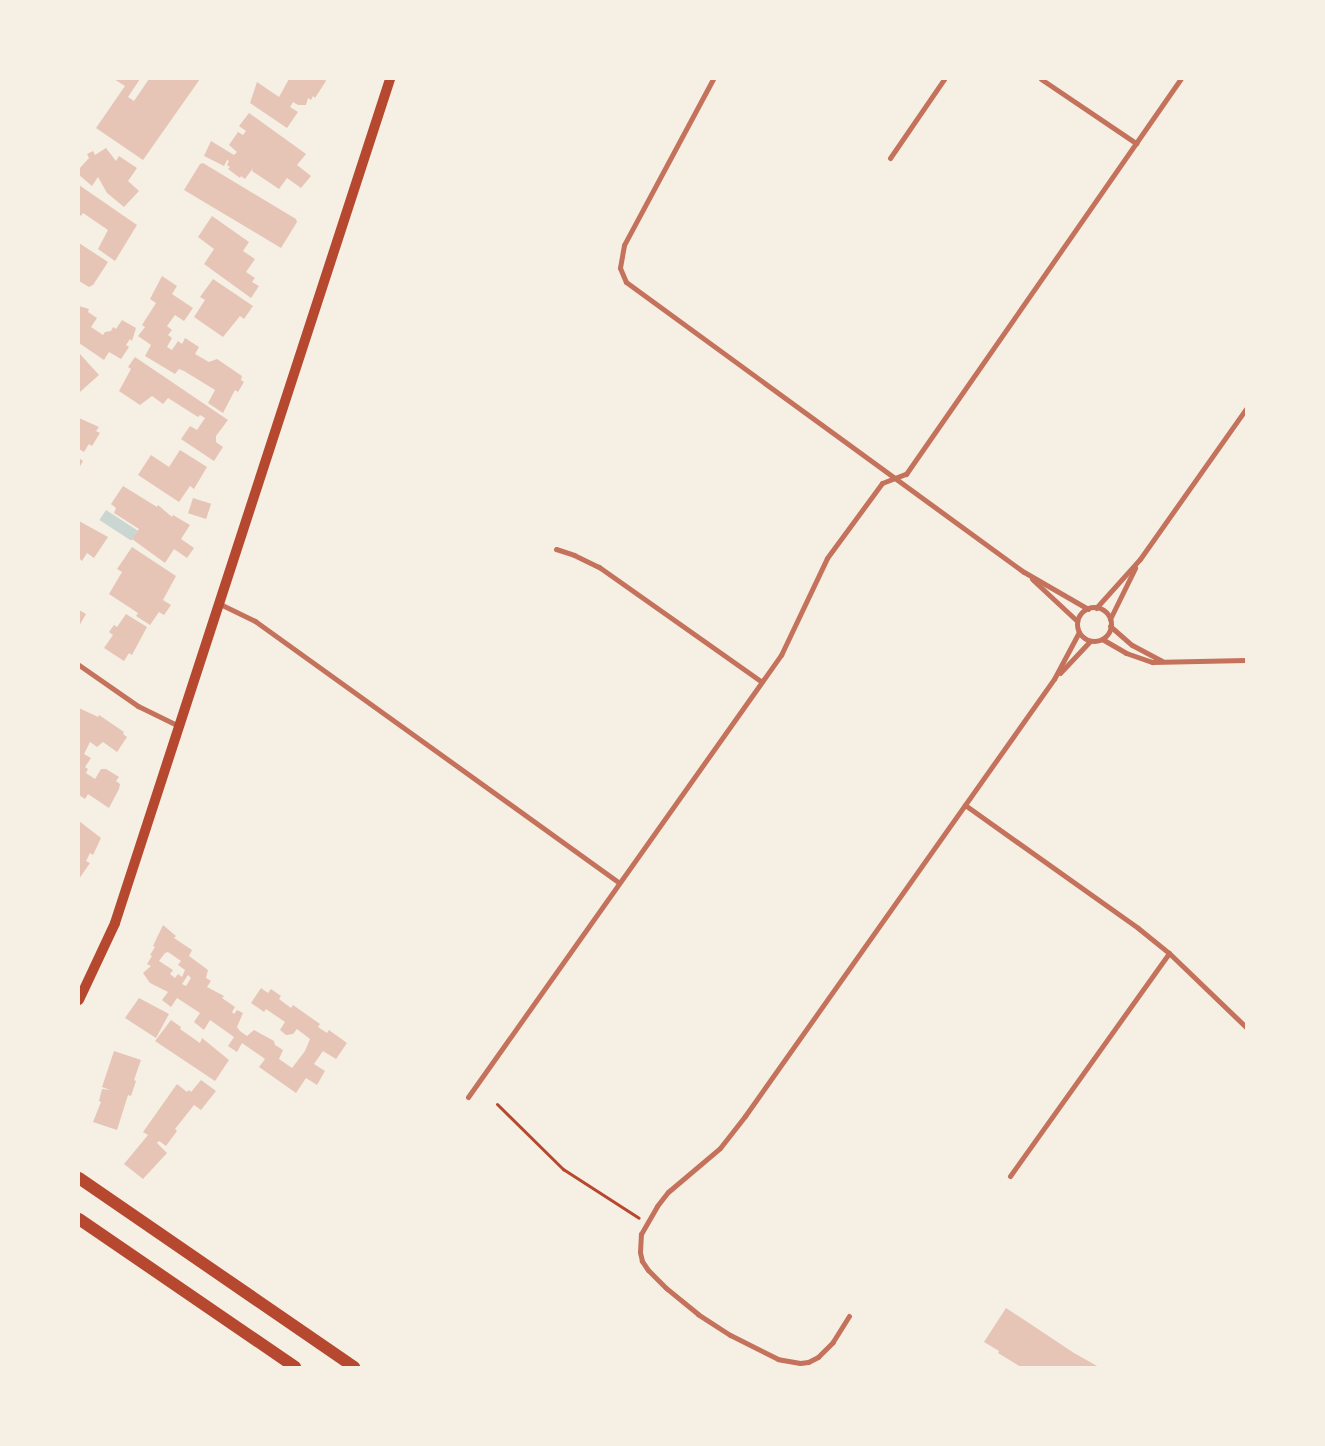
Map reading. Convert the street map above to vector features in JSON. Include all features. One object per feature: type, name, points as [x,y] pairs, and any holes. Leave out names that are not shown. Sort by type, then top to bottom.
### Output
[{"type":"main road","points":[[79,1000],[115,923],[390,79]]},
{"type":"main road","points":[[79,1178],[354,1367]]},
{"type":"main road","points":[[79,1219],[295,1367]]},
{"type":"street","points":[[713,79],[624,245],[620,268],[630,287],[1024,572],[1088,609]]},
{"type":"street","points":[[890,158],[944,79]]},
{"type":"street","points":[[1041,79],[1136,143]]},
{"type":"street","points":[[468,1097],[788,644],[827,558],[882,482],[906,474],[1181,79]]},
{"type":"street","points":[[1096,608],[1140,559],[1246,408]]},
{"type":"street","points":[[556,549],[599,567],[762,682]]},
{"type":"street","points":[[1102,639],[1110,626],[1110,619],[1140,559]]},
{"type":"street","points":[[849,1316],[825,1352],[808,1362],[789,1363],[755,1349],[698,1314],[648,1270],[640,1252],[641,1234],[646,1223],[668,1192],[720,1148],[745,1116],[1054,679],[1079,632],[1077,621],[1024,572]]},
{"type":"street","points":[[220,604],[255,621],[618,883]]},
{"type":"street","points":[[1077,621],[1083,612],[1096,608],[1105,612],[1110,619]]},
{"type":"street","points":[[1110,626],[1138,648],[1164,662]]},
{"type":"street","points":[[1079,632],[1090,641]]},
{"type":"street","points":[[1054,679],[1090,641],[1102,639],[1141,660],[1164,662],[1246,660]]},
{"type":"street","points":[[79,665],[138,706],[179,726]]},
{"type":"street","points":[[965,805],[1138,928],[1168,953],[1246,1027]]},
{"type":"street","points":[[1010,1176],[1168,953]]},
{"type":"path","points":[[497,1104],[562,1169],[646,1223]]},
{"type":"shaded area","points":[[106,510],[138,531],[131,541],[99,520]]},
{"type":"building","points":[[114,79],[140,79],[128,97],[134,101],[149,79],[200,79],[143,160],[96,128],[125,86]]},
{"type":"building","points":[[289,79],[325,79],[326,81],[315,98],[313,96],[311,100],[308,98],[306,105],[298,105],[293,102],[290,107],[298,112],[287,128],[250,103],[257,82],[279,97]]},
{"type":"building","points":[[249,113],[306,154],[297,165],[311,176],[301,188],[287,178],[279,189],[252,171],[253,168],[245,179],[241,176],[240,178],[228,169],[230,167],[227,165],[229,161],[227,160],[224,166],[204,156],[211,141],[234,155],[237,152],[229,145],[238,132],[243,135],[246,131],[239,126]]},
{"type":"building","points":[[106,148],[116,161],[119,156],[137,168],[128,181],[139,191],[124,207],[107,193],[98,177],[92,186],[79,175],[79,169],[89,158],[87,154],[93,151],[95,155]]},
{"type":"building","points":[[203,163],[296,219],[297,222],[281,248],[184,190],[200,164]]},
{"type":"building","points":[[79,185],[137,225],[115,261],[98,249],[108,230],[83,213],[81,216],[79,214]]},
{"type":"building","points":[[212,216],[249,242],[243,251],[255,259],[246,272],[255,278],[252,282],[259,286],[251,298],[204,264],[214,249],[198,237]]},
{"type":"building","points":[[79,243],[108,262],[93,285],[89,287],[79,281]]},
{"type":"building","points":[[162,276],[177,286],[172,294],[193,308],[184,321],[175,315],[167,326],[172,330],[168,335],[172,338],[167,347],[172,350],[178,341],[182,344],[185,338],[199,347],[195,354],[209,362],[217,359],[242,376],[241,380],[244,382],[238,392],[235,390],[223,413],[208,403],[215,390],[184,371],[179,369],[175,374],[145,356],[151,345],[138,336],[145,327],[142,325],[156,303],[150,299]]},
{"type":"building","points":[[213,279],[253,306],[244,319],[240,316],[223,337],[194,317],[205,300],[200,297]]},
{"type":"building","points":[[79,306],[89,309],[88,312],[97,318],[91,327],[103,335],[105,332],[111,331],[113,327],[116,329],[122,320],[136,328],[132,341],[130,339],[126,345],[129,347],[121,359],[109,352],[104,360],[79,343]]},
{"type":"building","points":[[79,353],[99,375],[80,392],[79,391]]},
{"type":"building","points":[[135,357],[228,420],[216,436],[216,442],[223,447],[214,461],[181,439],[190,426],[197,430],[205,418],[200,415],[198,417],[168,398],[163,404],[152,396],[140,405],[119,391],[131,369],[128,367]]},
{"type":"building","points":[[79,418],[99,427],[96,431],[100,433],[92,446],[89,444],[84,452],[79,449]]},
{"type":"building","points":[[180,450],[207,467],[194,489],[190,486],[179,502],[138,475],[151,455],[169,467]]},
{"type":"building","points":[[79,458],[83,461],[79,468]]},
{"type":"building","points":[[123,486],[157,507],[158,505],[172,517],[173,515],[190,525],[181,539],[194,548],[187,558],[174,549],[165,563],[132,539],[139,529],[114,513],[116,508],[111,504]]},
{"type":"building","points":[[193,498],[211,504],[206,519],[188,513]]},
{"type":"building","points":[[79,521],[108,537],[94,558],[87,553],[82,561],[79,558]]},
{"type":"building","points":[[132,547],[176,576],[163,600],[171,605],[164,615],[159,612],[150,625],[136,616],[138,613],[109,594],[122,572],[117,569]]},
{"type":"building","points":[[79,610],[86,614],[79,626]]},
{"type":"building","points":[[126,614],[147,627],[132,655],[129,653],[124,661],[104,648],[113,635],[109,632],[114,625],[117,627]]},
{"type":"building","points":[[79,708],[98,717],[99,715],[124,732],[123,734],[127,737],[117,752],[103,742],[97,747],[90,742],[84,754],[91,758],[85,767],[88,769],[86,773],[95,779],[101,769],[106,769],[119,777],[116,781],[120,784],[119,789],[109,808],[88,794],[85,799],[79,795]]},
{"type":"building","points":[[79,821],[101,838],[93,855],[90,853],[86,861],[90,863],[79,879]]},
{"type":"building","points":[[163,925],[176,936],[174,938],[192,950],[189,956],[208,970],[206,978],[211,981],[207,987],[224,996],[222,998],[235,1007],[232,1012],[234,1014],[237,1010],[243,1013],[237,1027],[240,1031],[247,1036],[254,1030],[274,1041],[275,1045],[283,1050],[279,1059],[292,1068],[305,1051],[310,1039],[297,1029],[293,1034],[286,1035],[280,1030],[285,1022],[266,1009],[264,1012],[251,1003],[261,988],[268,993],[271,989],[281,996],[279,999],[291,1008],[293,1005],[320,1024],[318,1027],[327,1033],[329,1030],[347,1043],[336,1059],[323,1051],[314,1064],[325,1071],[317,1085],[306,1078],[296,1093],[259,1067],[265,1059],[242,1043],[237,1052],[228,1046],[234,1037],[210,1020],[204,1030],[194,1022],[200,1013],[177,998],[171,1007],[162,1000],[168,992],[150,983],[143,973],[151,966],[147,964],[155,947],[153,946]],"holes":[[[168,952],[181,961],[178,965],[185,970],[182,977],[178,974],[175,978],[170,974],[173,970],[159,961]],[[188,975],[191,978],[186,986],[182,984]]]},
{"type":"building","points":[[139,998],[169,1014],[156,1038],[125,1018]]},
{"type":"building","points":[[171,1020],[200,1043],[202,1038],[229,1060],[215,1081],[155,1041]]},
{"type":"building","points":[[114,1051],[141,1060],[131,1096],[128,1095],[117,1130],[93,1122],[101,1102],[99,1101],[102,1089],[110,1090],[102,1087]]},
{"type":"building","points":[[201,1080],[216,1091],[201,1110],[194,1105],[175,1129],[177,1131],[166,1146],[159,1141],[157,1143],[167,1153],[143,1179],[124,1164],[148,1135],[143,1132],[177,1084],[187,1092],[189,1090],[191,1092]]},
{"type":"building","points":[[1006,1308],[1074,1353],[1099,1367],[1021,1367],[998,1353],[999,1351],[984,1342]]}]
